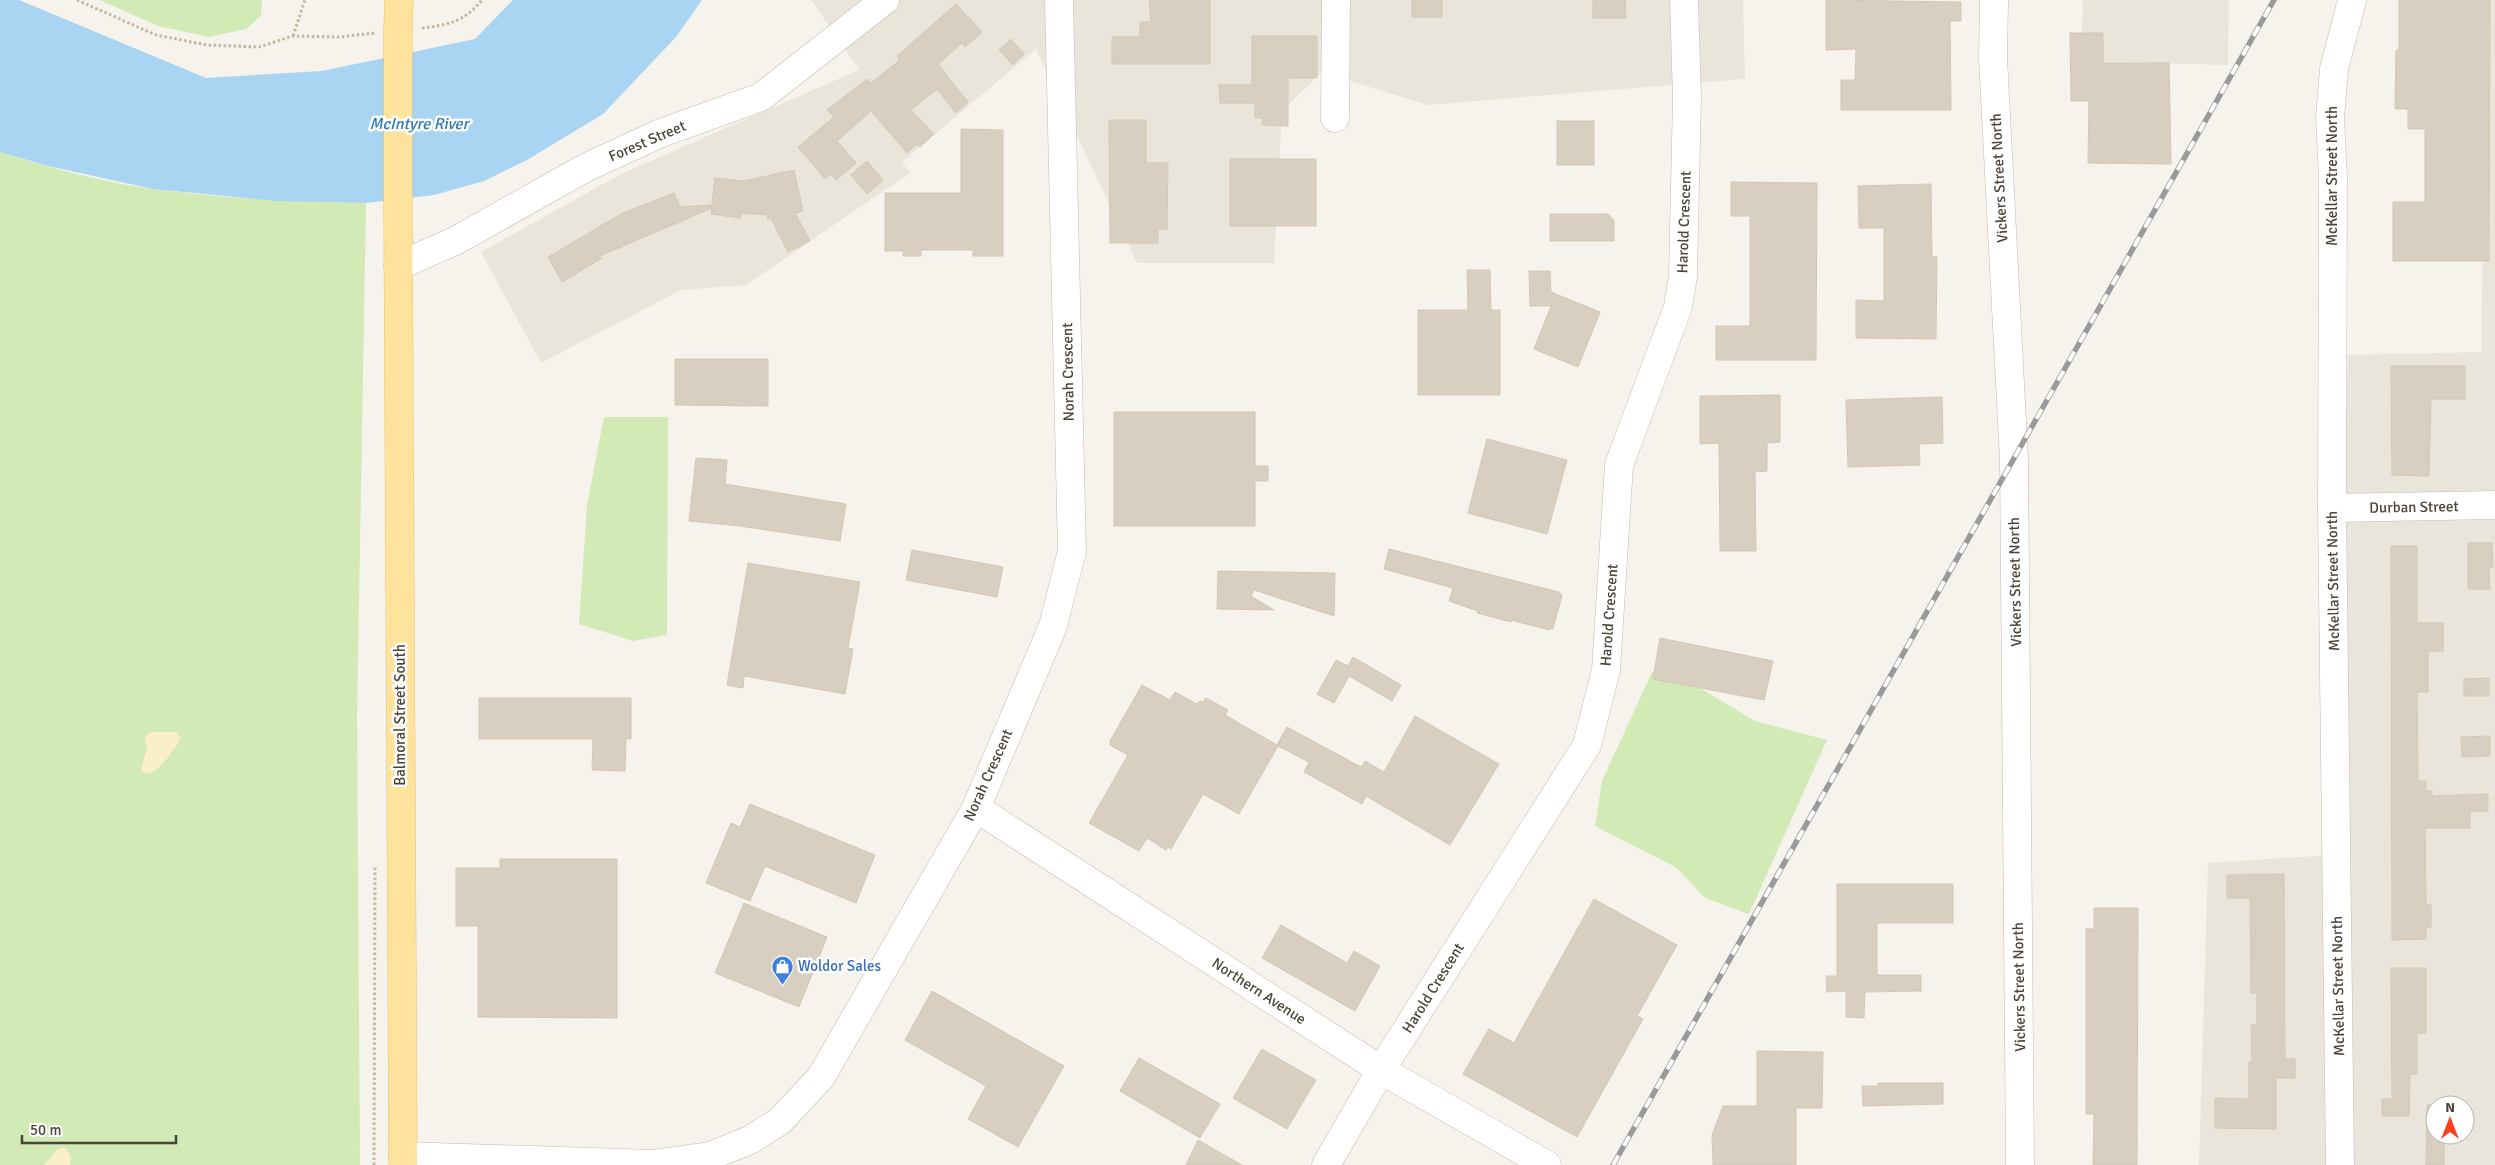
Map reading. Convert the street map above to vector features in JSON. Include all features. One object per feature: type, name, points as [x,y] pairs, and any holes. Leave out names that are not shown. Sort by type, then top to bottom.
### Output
[{"type":"main road","name":"Balmoral Street South","points":[[399,0],[398,266],[403,1160]]},
{"type":"street","name":"Forest Street","points":[[398,266],[455,241],[595,164],[661,133],[761,97],[885,0]]},
{"type":"street","name":"Norah Crescent","points":[[403,1160],[652,1164],[710,1156],[750,1140],[780,1121],[821,1077],[976,808],[1053,626],[1072,551],[1059,0]]},
{"type":"street","points":[[1336,0],[1336,118]]},
{"type":"street","name":"Harold Crescent","points":[[1326,1165],[1381,1070],[1587,745],[1606,670],[1618,465],[1678,307],[1683,276],[1687,98],[1684,0]]},
{"type":"street","name":"Vickers Street North","points":[[1994,0],[1992,58],[2014,460],[2020,1165]]},
{"type":"street","name":"McKellar Street North","points":[[2340,1165],[2332,508],[2333,177],[2330,118],[2334,69],[2352,0]]},
{"type":"street","name":"Durban Street","points":[[2332,508],[2495,506]]},
{"type":"street","name":"Northern Avenue","points":[[976,808],[1381,1070],[1547,1165]]},
{"type":"path","points":[[77,0],[156,35],[207,45],[259,47],[293,36],[339,37],[448,25],[472,12],[482,0]]},
{"type":"path","points":[[293,36],[305,0]]},
{"type":"shaded area","points":[[811,0],[1743,0],[1745,79],[1427,105],[1322,72],[1282,111],[1274,263],[1137,263],[1036,49],[902,162],[910,173],[746,285],[681,290],[541,363],[481,252],[623,173],[859,70]]},
{"type":"shaded area","points":[[2083,0],[2229,0],[2228,65],[2081,61]]},
{"type":"shaded area","points":[[2487,0],[2495,0],[2495,1165],[2199,1165],[2208,863],[2331,855],[2348,355],[2481,352]]},
{"type":"green space","points":[[100,0],[262,0],[261,16],[246,29],[209,37],[158,26]]},
{"type":"green space","points":[[0,152],[96,179],[154,189],[234,197],[366,203],[357,716],[360,1165],[0,1165]]},
{"type":"green space","points":[[604,417],[668,417],[667,635],[633,641],[579,624],[587,505]]},
{"type":"green space","points":[[1670,670],[1755,721],[1827,740],[1749,914],[1705,898],[1677,868],[1595,826],[1602,781],[1652,672]]},
{"type":"sand","points":[[150,732],[176,732],[181,738],[162,765],[146,774],[141,770],[147,747],[144,738]]},
{"type":"sand","points":[[65,1147],[71,1157],[70,1165],[44,1165],[57,1150]]},
{"type":"water","name":"McIntyre River","points":[[0,0],[19,0],[206,78],[322,71],[475,39],[513,0],[702,0],[676,37],[603,114],[527,160],[484,181],[434,195],[366,203],[276,201],[153,189],[48,166],[0,152]]},
{"type":"building","points":[[1149,0],[1210,0],[1210,64],[1112,64],[1112,37],[1140,37],[1140,22],[1151,22]]},
{"type":"building","points":[[1412,0],[1442,0],[1442,17],[1412,17]]},
{"type":"building","points":[[1593,0],[1625,0],[1626,18],[1593,18]]},
{"type":"building","points":[[1826,0],[1961,2],[1961,21],[1950,21],[1951,110],[1841,110],[1841,80],[1855,80],[1856,49],[1826,50]]},
{"type":"building","points":[[2399,0],[2490,0],[2489,261],[2393,261],[2393,202],[2425,202],[2425,129],[2408,129],[2408,109],[2395,109],[2396,50],[2399,50]]},
{"type":"building","points":[[956,4],[982,32],[965,47],[962,43],[938,64],[968,102],[956,113],[937,89],[911,110],[934,134],[920,147],[917,144],[907,153],[871,111],[837,141],[856,163],[836,180],[831,174],[825,179],[798,147],[834,117],[827,110],[867,79],[871,83],[900,60],[897,56]]},
{"type":"building","points":[[2070,33],[2103,33],[2103,63],[2169,63],[2171,164],[2088,163],[2089,101],[2071,101]]},
{"type":"building","points":[[1252,36],[1317,36],[1317,78],[1288,78],[1288,126],[1262,125],[1263,118],[1255,118],[1255,103],[1220,103],[1219,85],[1252,85]]},
{"type":"building","points":[[1011,39],[1024,54],[1013,65],[999,50]]},
{"type":"building","points":[[1109,120],[1146,120],[1146,163],[1168,163],[1167,229],[1158,229],[1158,243],[1110,243]]},
{"type":"building","points":[[1557,121],[1594,121],[1594,165],[1557,165]]},
{"type":"building","points":[[961,129],[1003,130],[1003,256],[973,256],[973,250],[921,250],[921,256],[903,256],[903,251],[885,251],[885,193],[961,193]]},
{"type":"building","points":[[1230,159],[1316,159],[1316,226],[1230,226]]},
{"type":"building","points":[[867,161],[883,180],[867,194],[851,175]]},
{"type":"building","points":[[794,170],[803,211],[795,213],[810,241],[788,252],[771,218],[768,219],[767,215],[741,213],[740,218],[711,214],[712,208],[595,258],[602,258],[562,282],[548,257],[621,214],[674,193],[680,207],[712,205],[715,178],[744,181]]},
{"type":"building","points":[[1731,182],[1817,183],[1816,360],[1716,360],[1716,326],[1750,326],[1750,216],[1731,216]]},
{"type":"building","points":[[1931,184],[1932,257],[1937,257],[1936,339],[1856,338],[1856,300],[1884,301],[1884,228],[1859,228],[1858,186]]},
{"type":"building","points":[[1550,214],[1608,214],[1614,221],[1614,241],[1550,241]]},
{"type":"building","points":[[1467,270],[1490,270],[1491,310],[1500,310],[1500,395],[1418,395],[1418,310],[1468,310]]},
{"type":"building","points":[[1529,271],[1550,271],[1551,292],[1600,312],[1578,367],[1534,349],[1551,306],[1530,306]]},
{"type":"building","points":[[675,359],[768,359],[768,406],[675,405]]},
{"type":"building","points":[[2391,366],[2465,366],[2465,399],[2431,399],[2429,476],[2392,475]]},
{"type":"building","points":[[1780,395],[1780,442],[1767,443],[1767,471],[1755,472],[1756,551],[1720,551],[1719,443],[1700,444],[1700,396]]},
{"type":"building","points":[[1942,397],[1943,443],[1919,444],[1920,465],[1848,467],[1846,400]]},
{"type":"building","points":[[1114,412],[1255,412],[1255,466],[1268,466],[1268,481],[1255,481],[1255,526],[1114,526]]},
{"type":"building","points":[[1487,439],[1567,460],[1547,534],[1468,513]]},
{"type":"building","points":[[696,458],[727,460],[725,484],[846,504],[840,541],[740,526],[689,521]]},
{"type":"building","points":[[2468,543],[2492,543],[2493,568],[2489,568],[2490,589],[2468,589]]},
{"type":"building","points":[[2391,546],[2417,546],[2417,623],[2443,623],[2443,651],[2428,651],[2428,692],[2417,692],[2418,781],[2426,781],[2426,791],[2432,791],[2432,796],[2488,794],[2488,811],[2470,811],[2470,828],[2425,828],[2426,905],[2431,905],[2431,927],[2426,927],[2426,939],[2392,940]]},
{"type":"building","points":[[1389,549],[1559,592],[1562,595],[1553,629],[1550,628],[1549,630],[1511,620],[1511,622],[1477,613],[1478,611],[1449,601],[1453,588],[1384,569]]},
{"type":"building","points":[[912,550],[1003,567],[997,597],[906,580]]},
{"type":"building","points":[[748,563],[860,582],[848,648],[853,649],[845,694],[744,676],[743,688],[727,685]]},
{"type":"building","points":[[1218,571],[1335,573],[1334,616],[1254,590],[1251,596],[1274,610],[1217,609]]},
{"type":"building","points":[[1660,638],[1773,661],[1764,700],[1653,679]]},
{"type":"building","points":[[1353,657],[1401,685],[1392,701],[1349,676],[1334,703],[1317,694],[1336,660],[1348,666]]},
{"type":"building","points":[[2489,678],[2489,696],[2464,696],[2464,679]]},
{"type":"building","points":[[1142,685],[1170,700],[1175,692],[1197,704],[1200,701],[1203,702],[1206,698],[1228,710],[1225,715],[1277,745],[1287,727],[1361,767],[1365,761],[1384,772],[1415,716],[1499,764],[1450,845],[1366,796],[1362,804],[1304,772],[1309,762],[1278,746],[1239,814],[1203,794],[1171,849],[1168,847],[1166,850],[1147,838],[1139,851],[1089,823],[1128,755],[1110,745],[1110,741]]},
{"type":"building","points":[[479,698],[631,698],[631,739],[626,739],[625,771],[592,770],[593,739],[479,739]]},
{"type":"building","points":[[2490,736],[2490,756],[2462,757],[2461,737]]},
{"type":"building","points":[[750,804],[875,855],[856,903],[765,866],[750,901],[706,883],[731,823],[740,827]]},
{"type":"building","points":[[500,859],[617,859],[617,1018],[478,1017],[478,926],[456,926],[456,868],[500,868]]},
{"type":"building","points":[[2284,874],[2285,1059],[2295,1059],[2295,1078],[2276,1078],[2276,1129],[2215,1128],[2215,1098],[2249,1099],[2249,1062],[2252,1062],[2251,1025],[2257,1025],[2257,993],[2251,993],[2250,898],[2227,898],[2227,875]]},
{"type":"building","points":[[1837,884],[1953,884],[1953,923],[1877,923],[1877,975],[1921,975],[1921,991],[1865,992],[1864,1018],[1846,1017],[1846,991],[1827,992],[1826,976],[1837,976]]},
{"type":"building","points":[[1594,899],[1677,945],[1637,1016],[1643,1019],[1577,1137],[1463,1074],[1489,1029],[1514,1043]]},
{"type":"building","points":[[744,903],[827,937],[799,1007],[715,973]]},
{"type":"building","points":[[2094,908],[2138,908],[2137,1165],[2093,1165],[2094,1114],[2086,1114],[2086,929],[2094,929]]},
{"type":"building","points":[[1281,925],[1347,963],[1354,951],[1380,966],[1355,1011],[1262,958]]},
{"type":"building","points":[[2391,968],[2426,968],[2426,1033],[2417,1033],[2417,1074],[2410,1074],[2409,1116],[2382,1116],[2382,1099],[2392,1099]]},
{"type":"building","points":[[932,991],[1064,1066],[1018,1147],[968,1119],[986,1086],[905,1040]]},
{"type":"building","points":[[1262,1049],[1316,1080],[1287,1129],[1233,1098]]},
{"type":"building","points":[[1757,1051],[1823,1052],[1822,1108],[1796,1108],[1796,1165],[1713,1165],[1712,1135],[1723,1106],[1757,1106]]},
{"type":"building","points":[[1139,1058],[1220,1104],[1200,1138],[1120,1091]]},
{"type":"building","points":[[1878,1083],[1943,1083],[1943,1104],[1863,1106],[1862,1086],[1878,1086]]},
{"type":"building","points":[[1198,1140],[1242,1165],[1186,1165]]},
{"type":"building","points":[[2426,1145],[2444,1145],[2444,1165],[2426,1165]]},
{"type":"railway","points":[[1613,1165],[2274,0]]},
{"type":"place","name":"Woldor Sales","points":[[782,985]]}]
